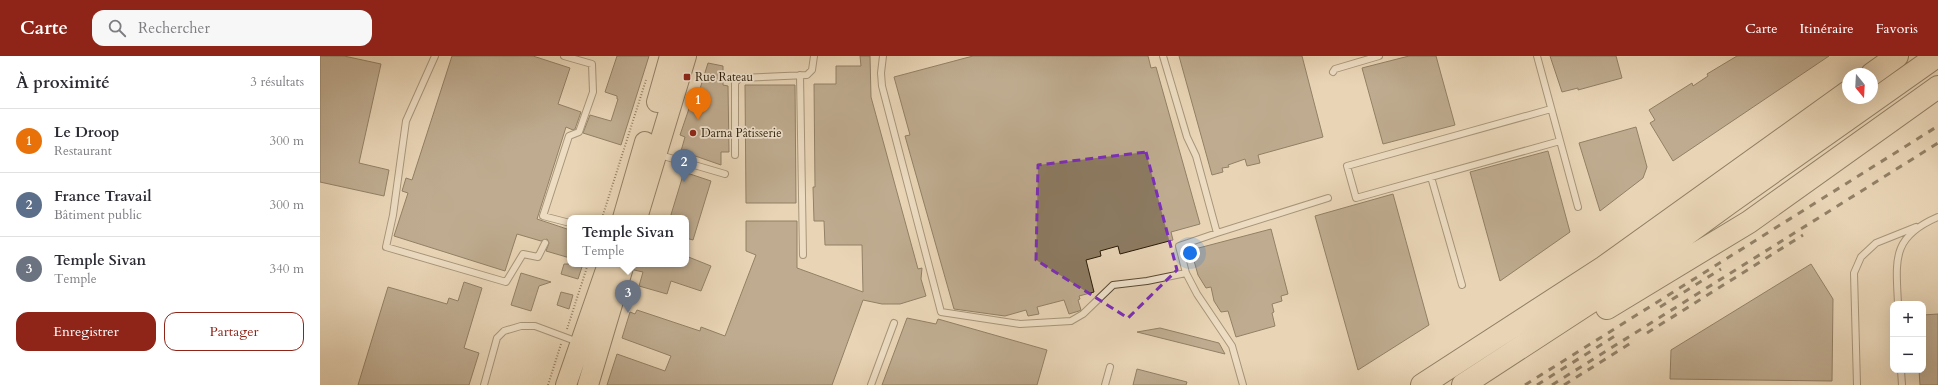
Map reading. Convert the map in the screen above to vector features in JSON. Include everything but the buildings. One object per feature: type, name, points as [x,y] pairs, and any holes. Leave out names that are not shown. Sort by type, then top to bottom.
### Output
[{"type":"highway","points":[[1878,70],[1897,56]]},
{"type":"highway","points":[[1471,380],[1618,284],[1729,203],[1937,56]]},
{"type":"highway","points":[[1471,380],[1499,374],[1749,222],[1938,87]]},
{"type":"highway","points":[[1422,385],[1604,267],[1842,96]]},
{"type":"main road","points":[[624,215],[670,56]]},
{"type":"main road","points":[[638,215],[686,56]]},
{"type":"main road","points":[[566,385],[572,340],[607,267]]},
{"type":"main road","points":[[588,385],[623,267]]},
{"type":"lane","points":[[435,56],[406,121],[393,215],[386,247],[506,282],[523,254],[538,257],[546,243]]},
{"type":"lane","points":[[564,56],[592,64],[593,92],[580,132],[569,136],[543,216],[556,222],[567,223]]},
{"type":"lane","points":[[735,155],[735,83],[739,78],[807,75],[812,70],[814,56]]},
{"type":"lane","points":[[883,56],[881,73],[882,86],[941,312],[1020,324],[1071,321],[1083,314],[1113,285],[1147,281],[1186,273]]},
{"type":"lane","points":[[1164,56],[1187,137],[1196,156],[1217,233]]},
{"type":"lane","points":[[1333,72],[1335,69],[1379,56]]},
{"type":"lane","points":[[1537,56],[1578,207]]},
{"type":"lane","points":[[800,75],[802,255]]},
{"type":"lane","points":[[1551,109],[1347,166],[1356,198],[1560,141]]},
{"type":"lane","points":[[656,154],[725,174]]},
{"type":"lane","points":[[1431,177],[1462,285]]},
{"type":"lane","points":[[1243,385],[1232,346],[1197,294],[1186,273],[1179,246],[1328,198]]},
{"type":"lane","points":[[1856,385],[1854,273],[1861,257],[1876,243],[1938,217]]},
{"type":"lane","points":[[1898,301],[1896,261],[1902,244],[1916,227]]},
{"type":"lane","points":[[871,385],[894,323]]},
{"type":"lane","points":[[484,385],[497,338],[504,331],[521,326],[535,326],[572,340]]},
{"type":"lane","points":[[1105,385],[1110,367]]},
{"type":"lane","points":[[1901,373],[1902,385]]},
{"type":"path","points":[[603,215],[647,78]]},
{"type":"path","points":[[548,385],[572,340],[587,267]]},
{"type":"highlighted area","points":[[1146,152],[1177,270],[1128,318],[1036,260],[1038,165]]},
{"type":"railway","points":[[1525,385],[1938,126]]},
{"type":"railway","points":[[1552,385],[1938,143]]},
{"type":"railway","points":[[1647,333],[1803,235]]},
{"type":"railway","points":[[1660,307],[1721,269]]},
{"type":"railway","points":[[1537,385],[1618,334]]},
{"type":"railway","points":[[1564,385],[1631,343]]},
{"type":"place","name":"Rue Rateau","points":[[687,77]]},
{"type":"place","name":"Le Droop","points":[[698,120]]},
{"type":"place","name":"Darna Pâtisserie","points":[[693,133]]},
{"type":"place","name":"France Travail","points":[[684,182]]},
{"type":"place","name":"Temple Sivan","points":[[628,313]]}]
